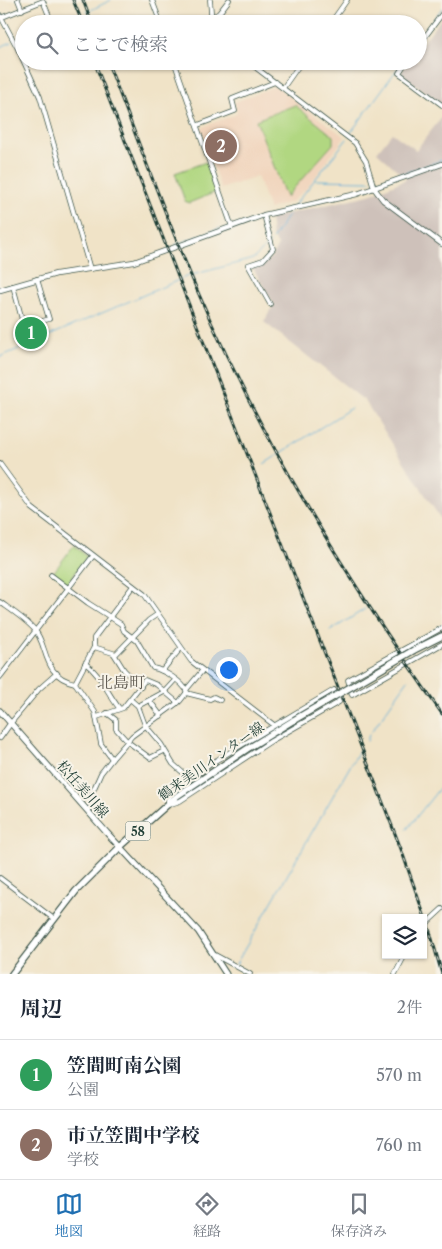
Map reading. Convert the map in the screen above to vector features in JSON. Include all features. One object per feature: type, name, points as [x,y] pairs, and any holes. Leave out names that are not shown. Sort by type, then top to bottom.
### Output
[{"type":"main road","name":"鶴来美川インター線","points":[[12,974],[89,876],[168,805],[247,749],[294,720],[414,650],[442,636]]},
{"type":"main road","name":"松任美川線","points":[[0,711],[120,847],[198,931],[226,974]]},
{"type":"street","points":[[18,0],[22,10]]},
{"type":"street","points":[[15,47],[0,17],[22,10],[43,0],[49,15]]},
{"type":"street","points":[[152,0],[158,15]]},
{"type":"street","points":[[210,0],[211,15]]},
{"type":"street","points":[[217,15],[229,0]]},
{"type":"street","points":[[336,15],[347,0]]},
{"type":"street","points":[[427,34],[442,14]]},
{"type":"street","points":[[26,70],[40,97],[90,269]]},
{"type":"street","points":[[177,70],[232,227]]},
{"type":"street","points":[[259,70],[348,136],[366,161],[373,183],[383,200],[442,244]]},
{"type":"street","points":[[283,88],[296,70]]},
{"type":"street","points":[[401,70],[399,73],[442,105]]},
{"type":"street","points":[[198,125],[235,111],[232,99],[276,82]]},
{"type":"street","points":[[0,290],[38,279],[134,262],[264,216],[442,164]]},
{"type":"street","points":[[264,216],[273,249],[263,260],[248,265],[270,304]]},
{"type":"street","points":[[13,286],[24,327],[49,320],[38,279]]},
{"type":"street","points":[[0,464],[32,508],[144,594],[191,661],[274,725]]},
{"type":"street","points":[[0,677],[93,556]]},
{"type":"street","points":[[51,575],[121,624],[124,631],[132,638],[153,668],[162,671],[175,680],[186,692],[220,700]]},
{"type":"street","points":[[75,683],[94,647],[94,638],[133,586]]},
{"type":"street","points":[[0,602],[36,630],[48,662],[57,673],[68,682],[75,683],[82,691],[97,717],[101,744],[112,760]]},
{"type":"street","points":[[94,647],[116,654],[149,620],[158,614]]},
{"type":"street","points":[[442,628],[348,680],[352,695],[442,644]]},
{"type":"street","points":[[162,671],[182,648]]},
{"type":"street","points":[[113,653],[124,670],[141,686]]},
{"type":"street","points":[[85,663],[98,674],[103,687],[119,708]]},
{"type":"street","points":[[88,810],[95,802],[92,793],[97,782],[112,760],[145,725],[178,703],[202,671]]},
{"type":"street","points":[[0,738],[39,689],[57,673]]},
{"type":"street","points":[[97,717],[123,708],[145,680],[157,685],[178,703]]},
{"type":"street","points":[[138,706],[150,702],[164,692],[175,680]]},
{"type":"street","points":[[334,690],[339,702],[271,741],[180,801],[168,805],[168,799],[172,793],[190,779],[274,725],[334,690]]},
{"type":"street","points":[[131,700],[138,706],[145,725],[172,764],[190,779]]},
{"type":"street","points":[[150,702],[161,716]]},
{"type":"street","points":[[107,713],[116,720],[116,729],[128,742],[150,758],[164,751]]},
{"type":"street","points":[[0,878],[54,919]]},
{"type":"street","points":[[427,925],[442,909]]},
{"type":"street","points":[[215,955],[250,974]]},
{"type":"street","points":[[395,974],[404,959]]},
{"type":"shaded area","points":[[442,17],[442,105],[401,73],[403,70],[427,70],[427,37]]},
{"type":"shaded area","points":[[275,86],[345,137],[306,189],[291,202],[269,209],[257,176],[221,189],[200,128],[237,114],[235,102]]},
{"type":"shaded area","points":[[442,117],[442,521],[365,401],[264,322],[274,304],[253,268],[272,257],[278,245],[272,235],[270,218],[369,195],[407,179],[377,152],[392,133],[416,150]]},
{"type":"green space","points":[[295,105],[333,136],[333,144],[286,197],[256,120]]},
{"type":"green space","points":[[206,162],[216,192],[189,203],[185,201],[175,173]]},
{"type":"green space","points":[[36,326],[38,335],[29,339],[26,328]]},
{"type":"green space","points":[[74,545],[87,557],[67,584],[53,573]]},
{"type":"waterway","points":[[87,12],[111,0]]},
{"type":"waterway","points":[[427,28],[442,8]]},
{"type":"waterway","points":[[0,47],[12,42]]},
{"type":"waterway","points":[[349,135],[396,70]]},
{"type":"waterway","points":[[294,206],[347,139]]},
{"type":"waterway","points":[[374,181],[382,181],[442,160]]},
{"type":"waterway","points":[[317,180],[370,181]]},
{"type":"waterway","points":[[272,240],[290,212]]},
{"type":"waterway","points":[[175,245],[220,228]]},
{"type":"waterway","points":[[0,357],[188,276],[253,259],[270,243]]},
{"type":"waterway","points":[[264,464],[351,408]]},
{"type":"waterway","points":[[330,631],[365,609]]},
{"type":"waterway","points":[[372,731],[408,680]]},
{"type":"waterway","points":[[367,741],[369,735]]},
{"type":"waterway","points":[[236,964],[360,749]]},
{"type":"waterway","points":[[407,829],[442,785]]},
{"type":"railway","points":[[73,0],[79,15]]},
{"type":"railway","points":[[83,0],[89,15]]},
{"type":"railway","points":[[98,70],[401,849],[430,932],[442,974]]},
{"type":"railway","points":[[110,70],[185,262],[222,346],[249,401],[308,508],[340,561],[442,714]]},
{"type":"place","name":"市立笠間中学校","points":[[221,146]]},
{"type":"place","name":"笠間町南公園","points":[[31,333]]},
{"type":"district","name":"北島町","points":[[121,682]]}]
